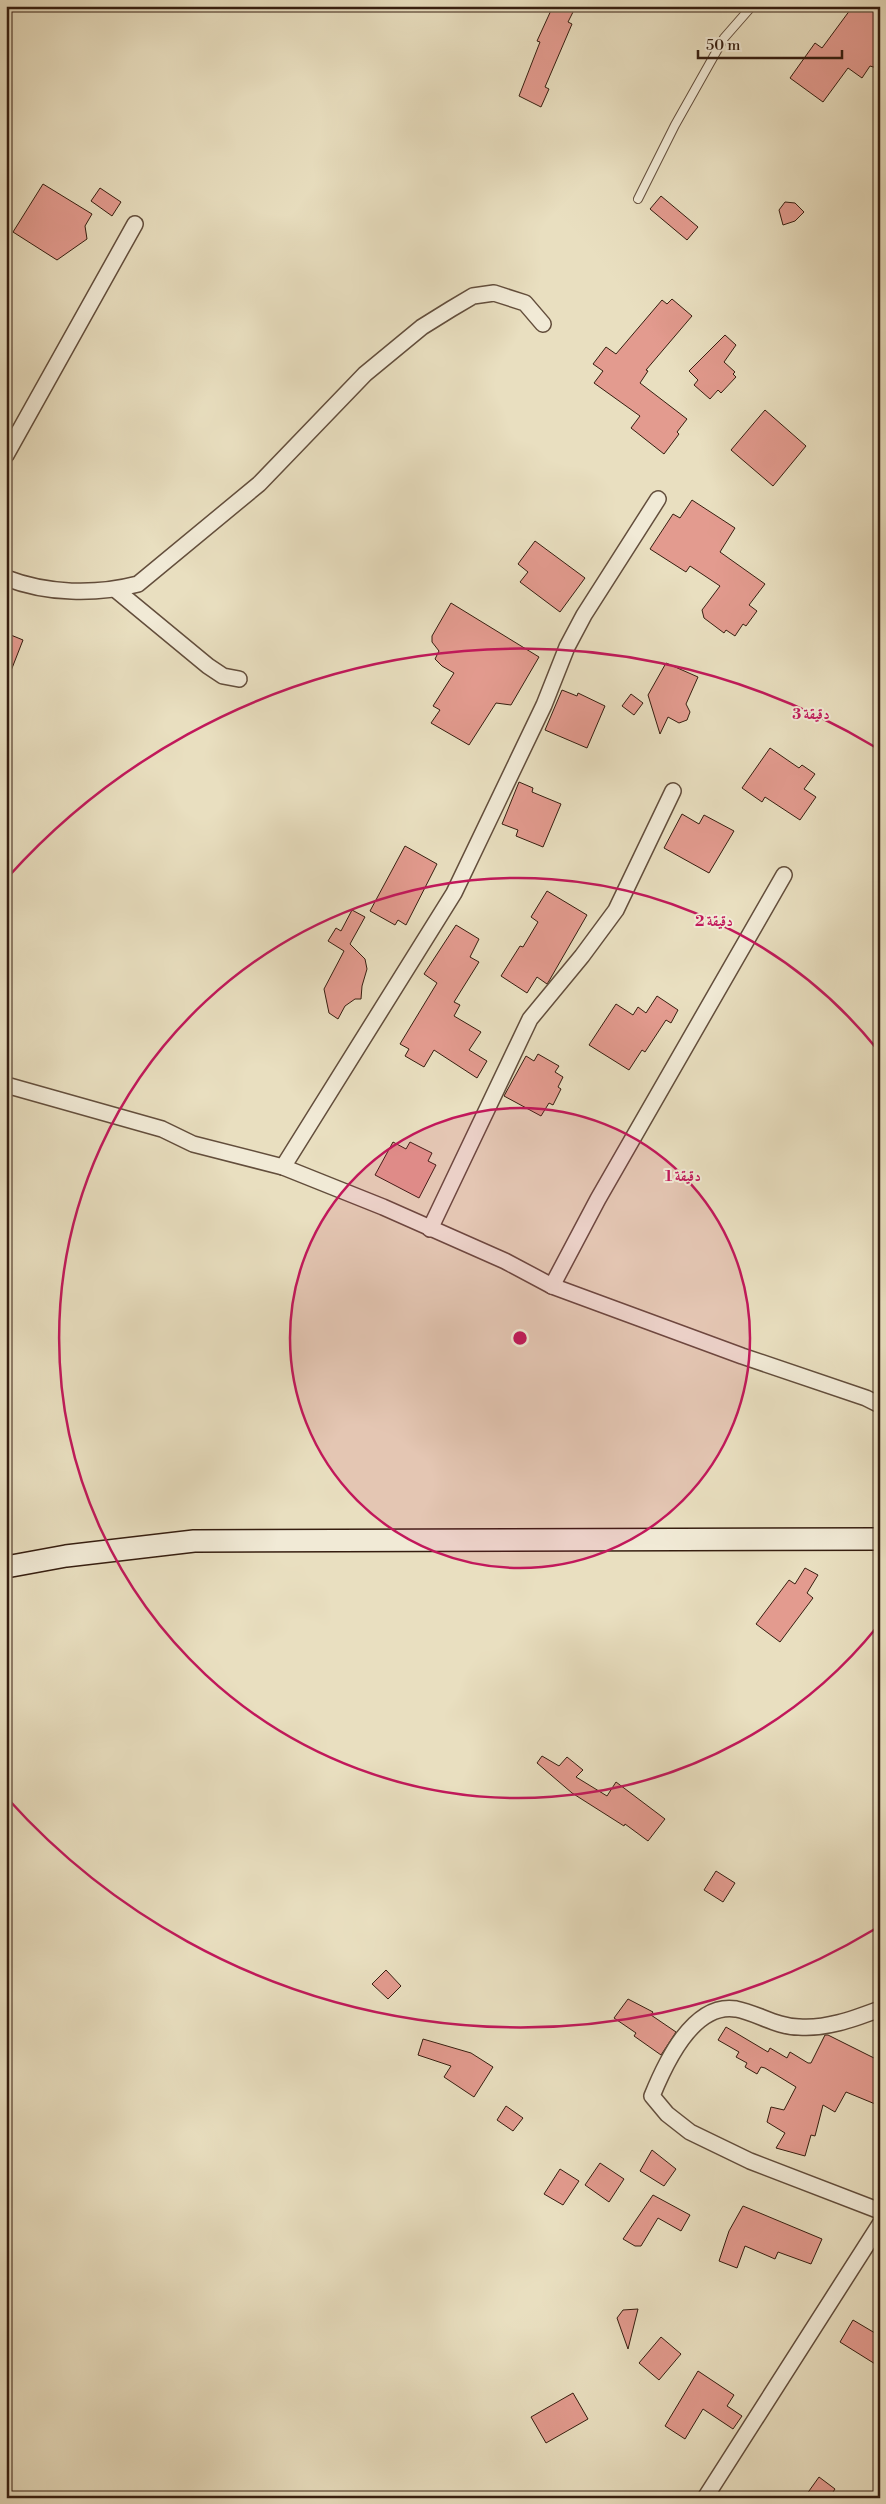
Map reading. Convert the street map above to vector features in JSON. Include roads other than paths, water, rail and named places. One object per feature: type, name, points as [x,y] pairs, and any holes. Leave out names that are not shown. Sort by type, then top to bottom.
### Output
[{"type":"street","points":[[6,455],[135,224]]},
{"type":"street","points":[[6,578],[42,588],[77,591],[116,590],[138,584],[244,496],[365,374],[415,333],[450,309],[473,296],[494,293],[525,303],[543,324]]},
{"type":"street","points":[[283,1167],[454,893],[544,705],[567,647],[584,615],[658,499]]},
{"type":"street","points":[[116,590],[164,628],[194,656],[224,676],[239,679]]},
{"type":"street","points":[[430,1229],[530,1018],[582,956],[616,910],[673,791]]},
{"type":"street","points":[[552,1286],[598,1199],[784,875]]},
{"type":"street","points":[[6,1085],[162,1129],[194,1144],[283,1167],[505,1261],[552,1286],[742,1356],[866,1398],[880,1405]]},
{"type":"street","points":[[6,1568],[66,1556],[194,1541],[880,1539]]},
{"type":"street","points":[[880,2009],[828,2026],[797,2028],[735,2009],[717,2012],[697,2021],[683,2038],[663,2069],[652,2096],[666,2114],[690,2132],[750,2161],[880,2211]]},
{"type":"street","points":[[705,2498],[880,2224]]},
{"type":"lane","points":[[638,199],[675,125],[724,38],[752,6]]}]
